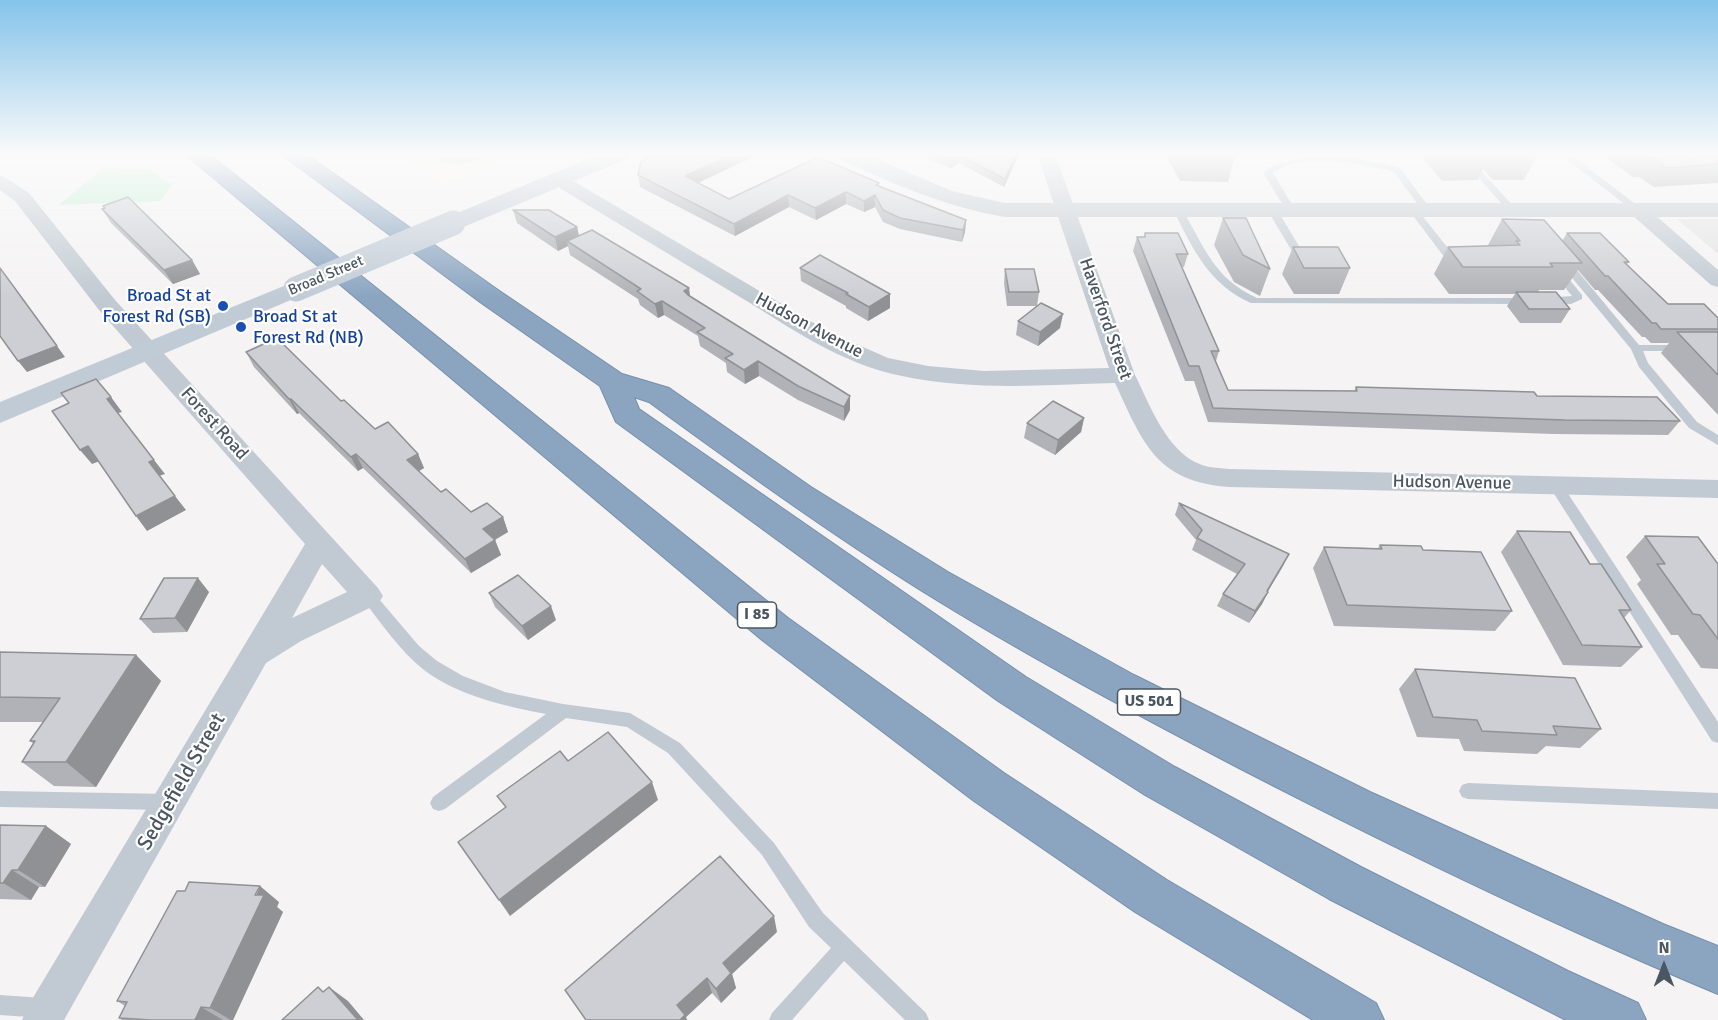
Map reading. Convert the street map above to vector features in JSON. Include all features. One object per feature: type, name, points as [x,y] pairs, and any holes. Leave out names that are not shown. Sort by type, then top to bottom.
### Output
[{"type":"highway","name":"I 85","points":[[254,202],[775,629],[989,787],[1151,896],[1359,1020]]},
{"type":"highway","points":[[358,202],[612,381],[627,415],[1012,689],[1160,782],[1345,883],[1551,988],[1621,1020]]},
{"type":"highway","name":"US 501","points":[[612,381],[659,396],[800,495],[936,582],[1120,687],[1355,806],[1650,942],[1718,970]]},
{"type":"main road","name":"Broad Street","points":[[0,414],[506,202]]},
{"type":"street","name":"Forest Road","points":[[26,202],[107,305],[368,596]]},
{"type":"street","name":"Hudson Avenue","points":[[596,202],[796,322],[865,357],[900,368],[940,375],[973,377],[1123,375]]},
{"type":"street","points":[[960,202],[1005,210],[1421,211],[1518,217],[1718,210]]},
{"type":"street","name":"Haverford Street","points":[[1063,202],[1123,375],[1169,457],[1188,470]]},
{"type":"street","points":[[1639,211],[1718,281]]},
{"type":"street","name":"Hudson Avenue","points":[[1188,470],[1211,477],[1230,478],[1718,489]]},
{"type":"street","name":"Sedgefield Street","points":[[46,1014],[320,543]]},
{"type":"street","points":[[257,652],[290,632],[368,596]]},
{"type":"lane","points":[[1279,202],[1306,267]]},
{"type":"lane","points":[[1416,202],[1456,264]]},
{"type":"lane","points":[[1504,202],[1518,217]]},
{"type":"lane","points":[[1627,202],[1639,211]]},
{"type":"lane","points":[[1179,211],[1201,257],[1215,275],[1228,288],[1255,301],[1571,301],[1578,297],[1552,256],[1636,348],[1643,364],[1693,425],[1718,441]]},
{"type":"lane","points":[[1636,348],[1718,348]]},
{"type":"lane","points":[[1556,486],[1718,736]]},
{"type":"lane","name":"Forest Road","points":[[368,596],[414,651],[431,666],[457,681],[486,694],[563,711],[630,720],[674,748],[768,849],[816,920],[919,1020]]},
{"type":"lane","points":[[439,803],[563,711]]},
{"type":"lane","points":[[1468,791],[1718,801]]},
{"type":"lane","points":[[0,799],[170,802]]},
{"type":"lane","points":[[779,1020],[844,947]]},
{"type":"lane","points":[[0,1005],[46,1014]]},
{"type":"shaded area","points":[[1677,219],[1718,219],[1718,254],[1711,248]]},
{"type":"green space","points":[[63,202],[145,202],[59,205]]},
{"type":"building","points":[[115,202],[133,202],[192,260],[164,270],[102,209],[105,208],[103,206]]},
{"type":"building","points":[[690,202],[776,202],[734,224]]},
{"type":"building","points":[[802,202],[827,202],[815,208]]},
{"type":"building","points":[[879,202],[919,202],[966,220],[963,230],[900,218],[883,210]]},
{"type":"building","points":[[513,210],[549,210],[577,227],[555,237]]},
{"type":"building","points":[[1223,218],[1246,218],[1270,269],[1243,255]]},
{"type":"building","points":[[1502,219],[1544,220],[1582,263],[1550,263],[1553,267],[1463,267],[1448,247],[1520,245],[1516,241],[1520,241]]},
{"type":"building","points":[[592,230],[689,288],[684,291],[688,295],[850,396],[844,407],[798,386],[758,361],[744,370],[725,358],[733,354],[697,332],[705,328],[662,301],[655,304],[637,291],[641,289],[567,241]]},
{"type":"building","points":[[1145,233],[1178,233],[1188,254],[1176,254],[1219,351],[1211,351],[1228,390],[1357,391],[1356,387],[1534,392],[1537,396],[1657,397],[1680,421],[1565,420],[1213,408],[1199,366],[1189,366],[1137,237],[1145,237]]},
{"type":"building","points":[[1567,233],[1600,233],[1629,262],[1624,262],[1668,304],[1704,304],[1718,318],[1718,329],[1661,329],[1656,323],[1652,323],[1608,276],[1605,276]]},
{"type":"building","points":[[1293,247],[1338,247],[1350,268],[1304,268]]},
{"type":"building","points":[[820,255],[890,294],[869,307],[846,294],[848,293],[800,268]]},
{"type":"building","points":[[0,268],[57,346],[18,361],[0,336]]},
{"type":"building","points":[[1005,269],[1034,269],[1039,292],[1009,292]]},
{"type":"building","points":[[1516,292],[1556,292],[1570,309],[1529,309]]},
{"type":"building","points":[[1041,303],[1063,314],[1040,332],[1018,321]]},
{"type":"building","points":[[1677,332],[1718,332],[1718,375]]},
{"type":"building","points":[[277,338],[341,401],[344,400],[375,429],[388,422],[418,454],[407,460],[441,492],[446,489],[471,512],[487,503],[503,517],[483,529],[495,540],[465,559],[356,454],[351,457],[289,399],[246,352]]},
{"type":"building","points":[[96,379],[111,397],[107,399],[154,460],[149,462],[175,496],[136,516],[88,446],[80,450],[52,411],[69,403],[61,393]]},
{"type":"building","points":[[1053,401],[1084,418],[1058,440],[1027,423]]},
{"type":"building","points":[[1179,503],[1289,554],[1255,611],[1223,594],[1245,564],[1197,538],[1202,530]]},
{"type":"building","points":[[1517,531],[1570,532],[1590,564],[1601,564],[1631,610],[1619,610],[1642,647],[1582,645]]},
{"type":"building","points":[[1645,536],[1698,537],[1718,564],[1718,639],[1700,615],[1693,614],[1657,564],[1665,564]]},
{"type":"building","points":[[1380,545],[1421,546],[1423,550],[1481,552],[1512,611],[1347,605],[1324,547],[1382,549]]},
{"type":"building","points":[[518,575],[551,606],[522,626],[489,593]]},
{"type":"building","points":[[164,578],[198,578],[175,618],[140,619]]},
{"type":"building","points":[[0,652],[136,655],[66,762],[22,762],[35,741],[30,741],[60,698],[0,697]]},
{"type":"building","points":[[1415,669],[1575,678],[1601,729],[1553,726],[1557,735],[1482,731],[1477,720],[1433,717]]},
{"type":"building","points":[[608,732],[652,782],[499,900],[458,842],[506,807],[497,796],[560,751],[568,761]]},
{"type":"building","points":[[0,825],[46,826],[18,870],[12,870],[3,883],[0,883]]},
{"type":"building","points":[[720,856],[774,916],[723,963],[731,973],[716,989],[707,978],[677,1005],[685,1015],[680,1020],[586,1020],[565,990]]},
{"type":"building","points":[[189,882],[260,886],[255,895],[264,895],[210,1008],[201,1007],[195,1020],[119,1018],[127,1002],[117,1001],[177,891],[185,891]]},
{"type":"building","points":[[318,987],[323,992],[329,987],[358,1020],[282,1020]]},
{"type":"place","name":"Broad St at Forest Rd (SB)","points":[[223,306]]},
{"type":"place","name":"Broad St at Forest Rd (NB)","points":[[241,327]]}]
